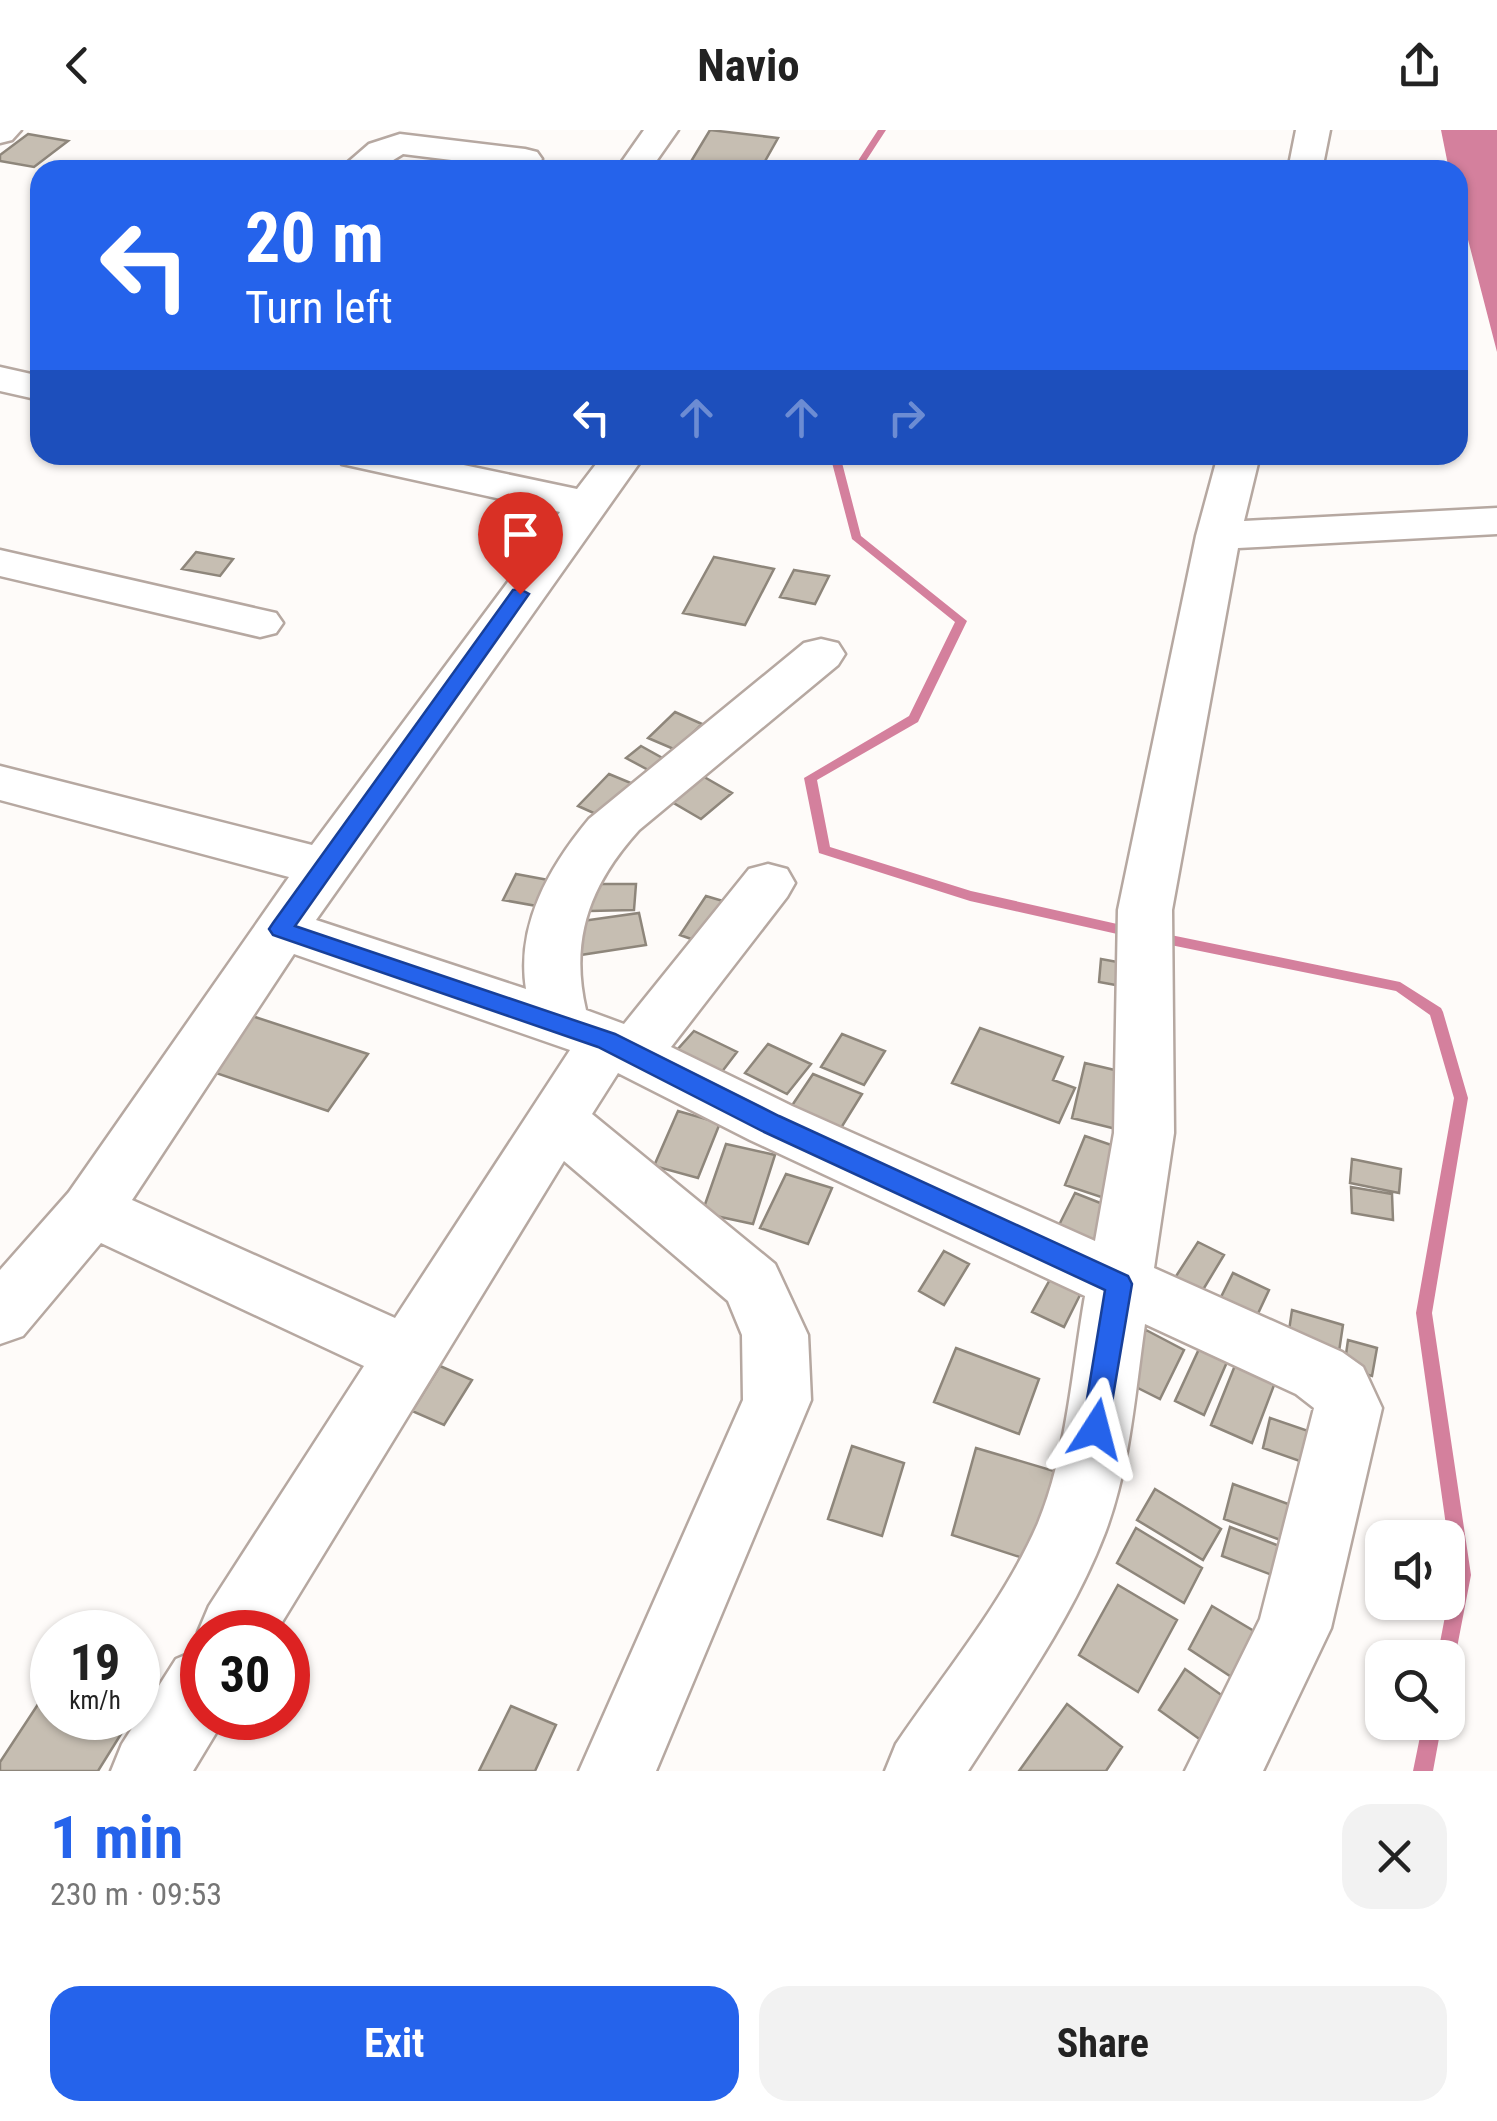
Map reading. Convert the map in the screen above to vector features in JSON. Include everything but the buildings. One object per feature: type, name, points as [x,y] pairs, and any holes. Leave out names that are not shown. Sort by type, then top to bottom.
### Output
[{"type":"street","points":[[640,160],[661,130]]},
{"type":"street","points":[[1307,160],[1314,130]]},
{"type":"street","points":[[370,160],[389,147],[439,138],[524,159]]},
{"type":"street","points":[[0,379],[30,386]]},
{"type":"street","points":[[404,465],[585,504]]},
{"type":"street","points":[[0,1316],[91,1210],[281,929],[616,465]]},
{"type":"street","points":[[923,1771],[1036,1600],[1070,1532],[1090,1466],[1144,1133],[1146,933],[1218,536],[1236,465]]},
{"type":"street","points":[[1218,536],[1497,520]]},
{"type":"street","points":[[0,563],[260,624]]},
{"type":"street","points":[[600,1039],[550,962],[557,919],[593,845],[621,817],[821,654]]},
{"type":"street","points":[[0,784],[324,868]]},
{"type":"street","points":[[249,1610],[557,1120],[600,1039],[768,883]]},
{"type":"street","points":[[281,929],[600,1039],[771,1124],[1319,1373],[1339,1388],[1348,1408],[1294,1628],[1222,1771]]},
{"type":"street","points":[[557,1120],[752,1284],[775,1335],[778,1400],[616,1771]]},
{"type":"street","points":[[91,1210],[408,1355]]},
{"type":"street","points":[[149,1771],[180,1721]]},
{"type":"shaded area","points":[[1441,130],[1497,130],[1497,352],[1468,240],[1468,160],[1447,160]]},
{"type":"waterway","points":[[862,160],[882,130]]},
{"type":"waterway","points":[[838,465],[856,537],[961,621],[914,719],[810,778],[824,850],[970,896],[1135,933]]},
{"type":"waterway","points":[[1156,937],[1400,987],[1436,1012],[1461,1098],[1424,1313],[1462,1575],[1449,1640]]},
{"type":"waterway","points":[[1423,1771],[1429,1740]]},
{"type":"route","points":[[520,594],[281,929],[607,1040],[771,1124],[1119,1284],[1096,1429]]}]
